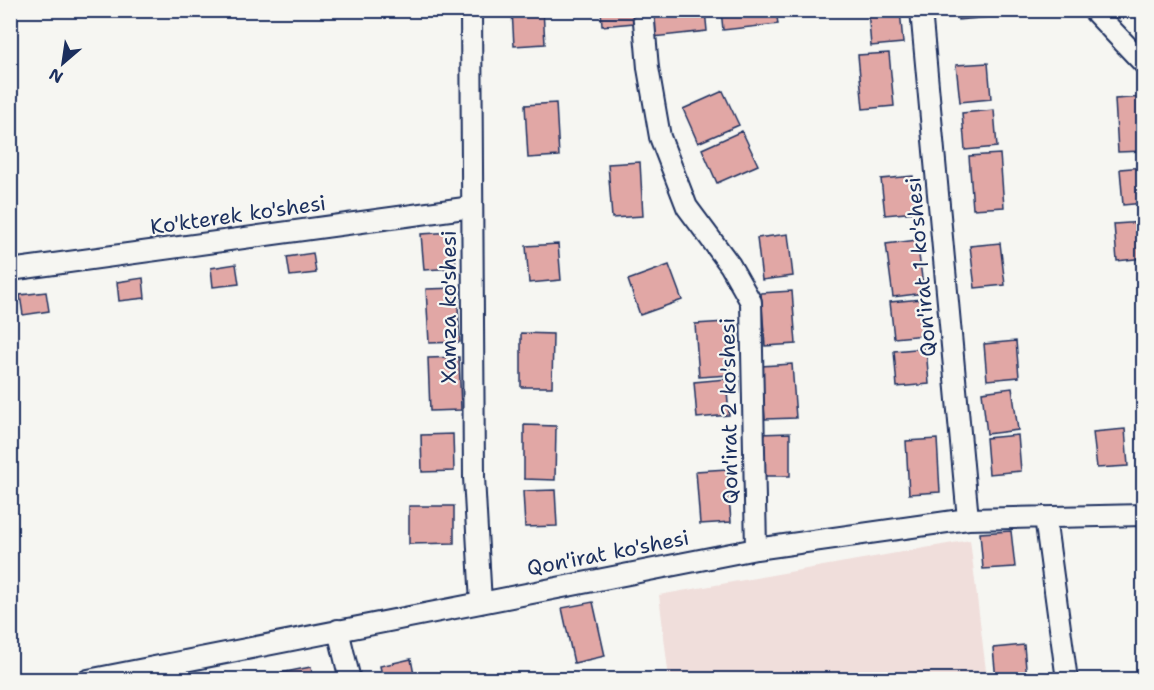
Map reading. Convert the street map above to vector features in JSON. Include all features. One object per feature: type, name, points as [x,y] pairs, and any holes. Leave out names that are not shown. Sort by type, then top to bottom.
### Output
[{"type":"street","name":"Xamza ko'shesi","points":[[471,10],[474,477],[480,603]]},
{"type":"street","name":"Qon'irat 2 ko'shesi","points":[[643,10],[648,68],[660,137],[687,207],[730,265],[751,302],[756,549]]},
{"type":"street","name":"Qon'irat 1 ko'shesi","points":[[921,10],[969,519]]},
{"type":"street","points":[[1094,10],[1143,64]]},
{"type":"street","name":"Ko'kterek ko'shesi","points":[[10,270],[472,207]]},
{"type":"street","name":"Qon'irat ko'shesi","points":[[88,680],[756,549],[969,519],[1143,515]]},
{"type":"street","points":[[1045,517],[1067,680]]},
{"type":"street","points":[[338,630],[350,680]]},
{"type":"shaded area","points":[[970,540],[987,679],[669,679],[659,595]]},
{"type":"building","points":[[512,10],[543,10],[545,44],[514,46]]},
{"type":"building","points":[[601,10],[633,10],[634,23],[602,26]]},
{"type":"building","points":[[650,10],[705,10],[707,31],[653,37]]},
{"type":"building","points":[[721,10],[776,10],[778,24],[723,30]]},
{"type":"building","points":[[868,10],[900,10],[903,43],[871,46]]},
{"type":"building","points":[[958,10],[989,10],[990,17],[958,20]]},
{"type":"building","points":[[889,53],[894,106],[863,109],[858,55]]},
{"type":"building","points":[[988,63],[991,99],[960,102],[956,65]]},
{"type":"building","points":[[723,91],[739,125],[698,143],[683,109]]},
{"type":"building","points":[[1144,97],[1144,151],[1118,152],[1115,99]]},
{"type":"building","points":[[556,103],[559,156],[528,158],[525,105]]},
{"type":"building","points":[[994,110],[997,147],[965,150],[962,113]]},
{"type":"building","points":[[742,131],[758,165],[717,183],[702,149]]},
{"type":"building","points":[[1000,154],[1004,207],[973,209],[969,156]]},
{"type":"building","points":[[640,162],[643,216],[612,218],[608,164]]},
{"type":"building","points":[[1144,167],[1144,203],[1123,205],[1120,169]]},
{"type":"building","points":[[913,176],[916,212],[885,215],[881,179]]},
{"type":"building","points":[[1144,222],[1144,258],[1117,261],[1114,224]]},
{"type":"building","points":[[453,232],[456,268],[424,270],[421,234]]},
{"type":"building","points":[[788,234],[793,276],[762,280],[757,238]]},
{"type":"building","points":[[917,240],[924,293],[893,297],[886,244]]},
{"type":"building","points":[[1000,243],[1005,285],[975,288],[970,246]]},
{"type":"building","points":[[558,244],[561,280],[529,283],[526,246]]},
{"type":"building","points":[[313,253],[316,273],[290,276],[287,257]]},
{"type":"building","points":[[236,264],[239,284],[213,287],[211,268]]},
{"type":"building","points":[[669,265],[682,300],[640,315],[628,280]]},
{"type":"building","points":[[143,278],[145,298],[119,301],[117,282]]},
{"type":"building","points":[[457,288],[460,342],[429,343],[426,289]]},
{"type":"building","points":[[792,291],[796,344],[765,346],[761,293]]},
{"type":"building","points":[[46,292],[49,311],[23,315],[20,295]]},
{"type":"building","points":[[922,299],[925,335],[894,338],[890,302]]},
{"type":"building","points":[[726,322],[730,375],[699,377],[695,324]]},
{"type":"building","points":[[521,333],[553,334],[552,387],[521,387]]},
{"type":"building","points":[[1016,341],[1019,377],[987,380],[984,344]]},
{"type":"building","points":[[926,348],[929,384],[897,387],[894,351]]},
{"type":"building","points":[[459,357],[461,410],[430,411],[428,358]]},
{"type":"building","points":[[792,364],[796,418],[765,419],[761,366]]},
{"type":"building","points":[[726,379],[729,415],[697,418],[694,382]]},
{"type":"building","points":[[1012,388],[1018,430],[987,434],[982,392]]},
{"type":"building","points":[[524,425],[556,426],[555,480],[524,479]]},
{"type":"building","points":[[1125,429],[1128,466],[1097,468],[1093,432]]},
{"type":"building","points":[[790,433],[790,476],[760,476],[759,434]]},
{"type":"building","points":[[453,434],[454,471],[422,472],[421,435]]},
{"type":"building","points":[[1018,435],[1021,471],[989,474],[986,438]]},
{"type":"building","points":[[937,439],[940,492],[909,494],[906,441]]},
{"type":"building","points":[[727,469],[731,522],[700,524],[696,471]]},
{"type":"building","points":[[555,490],[557,526],[525,527],[523,491]]},
{"type":"building","points":[[409,506],[454,506],[454,543],[409,544]]},
{"type":"building","points":[[1011,531],[1015,567],[983,569],[980,533]]},
{"type":"building","points":[[593,602],[605,656],[574,663],[562,608]]},
{"type":"building","points":[[1024,645],[1027,680],[996,680],[993,648]]},
{"type":"building","points":[[411,659],[415,680],[383,680],[380,666]]},
{"type":"building","points":[[311,667],[313,680],[281,680],[280,673]]}]
